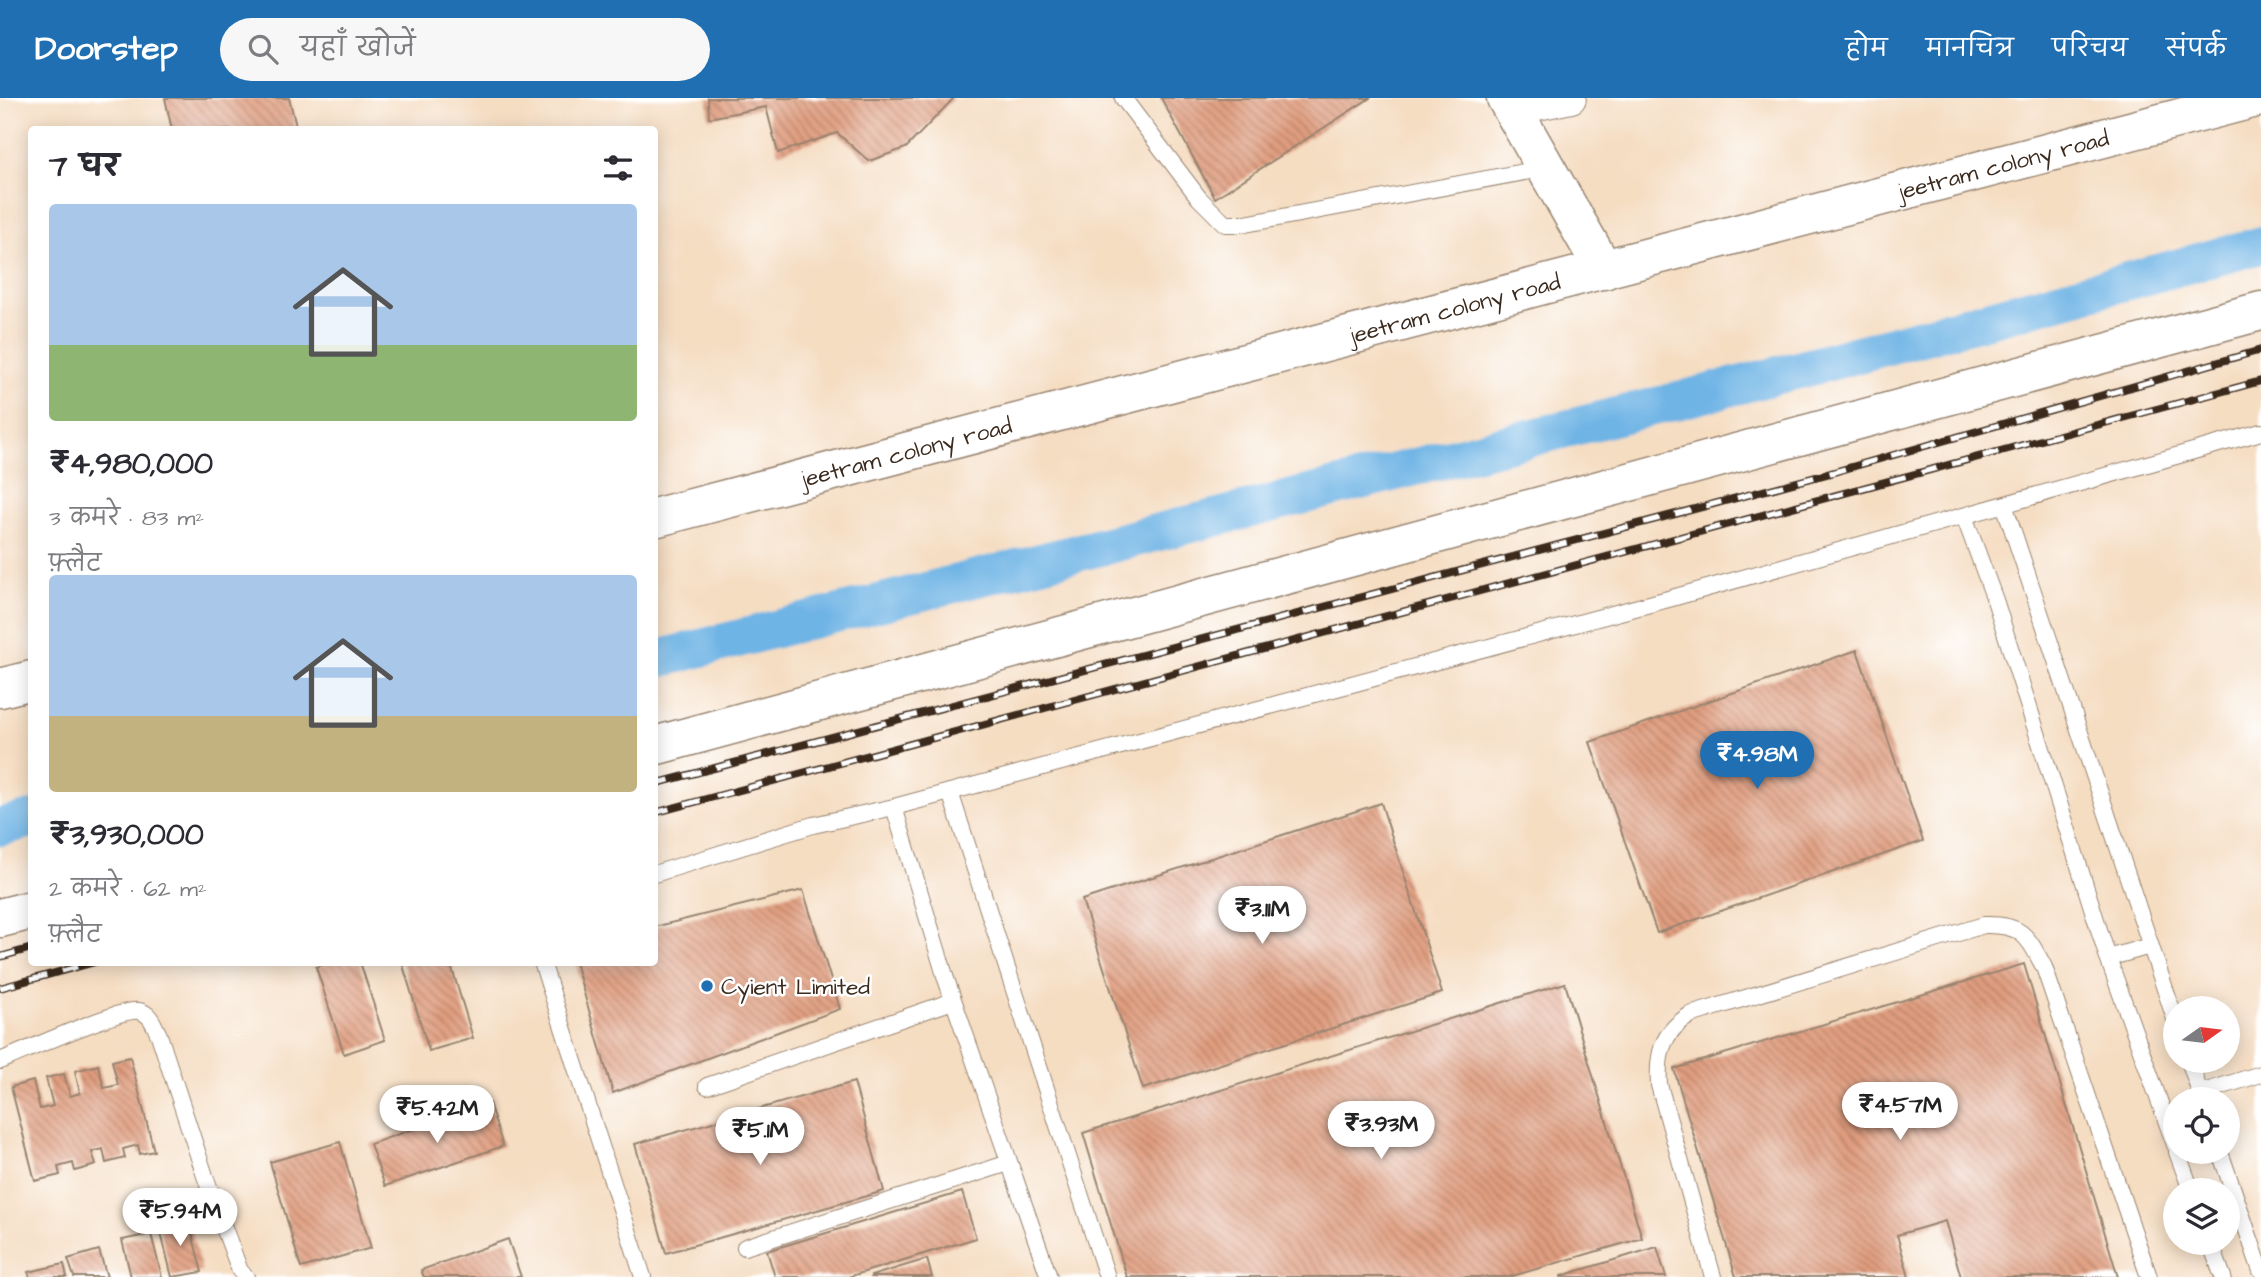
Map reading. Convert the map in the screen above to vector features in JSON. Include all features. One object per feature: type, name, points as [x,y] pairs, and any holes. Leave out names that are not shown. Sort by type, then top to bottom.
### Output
[{"type":"street","points":[[1571,98],[1509,104],[1604,270]]},
{"type":"street","name":"jeetram colony road","points":[[658,516],[2256,98]]},
{"type":"street","points":[[658,745],[2261,310]]},
{"type":"street","points":[[0,688],[28,681]]},
{"type":"street","points":[[0,918],[28,911]]},
{"type":"lane","points":[[1123,98],[1199,198],[1225,223],[1245,224],[1546,168]]},
{"type":"lane","points":[[658,873],[813,825],[894,807],[1672,598],[1964,516],[2005,507],[2261,432]]},
{"type":"lane","points":[[2005,507],[2167,996]]},
{"type":"lane","points":[[1964,516],[1995,600],[2108,958],[2163,1112]]},
{"type":"lane","points":[[950,792],[1107,1277]]},
{"type":"lane","points":[[894,807],[953,1001],[1049,1277]]},
{"type":"lane","points":[[1713,1277],[1660,1085],[1657,1059],[1665,1037],[1676,1024],[1690,1015],[1984,925],[2007,925],[2027,935],[2045,967],[2149,1277]]},
{"type":"lane","points":[[2108,958],[2150,946]]},
{"type":"lane","points":[[543,966],[643,1277]]},
{"type":"lane","points":[[707,1086],[953,1001]]},
{"type":"lane","points":[[0,1061],[116,1015],[138,1010],[148,1014],[159,1035],[205,1176],[240,1271],[246,1277]]},
{"type":"lane","points":[[2226,1087],[2261,1074]]},
{"type":"lane","points":[[745,1247],[1009,1163]]},
{"type":"lane","points":[[2224,1164],[2261,1271]]},
{"type":"lane","points":[[2215,1255],[2223,1277]]},
{"type":"building","points":[[165,98],[289,98],[296,126],[171,126]]},
{"type":"building","points":[[708,98],[954,98],[906,148],[869,161],[837,133],[778,153],[766,107],[709,118]]},
{"type":"building","points":[[1161,98],[1370,98],[1215,198]]},
{"type":"building","points":[[1857,650],[1923,841],[1657,933],[1590,742]]},
{"type":"building","points":[[1381,803],[1442,993],[1143,1089],[1082,900]]},
{"type":"building","name":"Cyient Limited","points":[[803,890],[840,1009],[613,1093],[576,966],[658,966],[658,926]]},
{"type":"building","points":[[2024,964],[2118,1277],[1961,1277],[1945,1221],[1897,1235],[1909,1277],[1736,1277],[1674,1069]]},
{"type":"building","points":[[361,966],[385,1040],[344,1054],[316,967]]},
{"type":"building","points":[[403,966],[451,966],[473,1038],[429,1051]]},
{"type":"building","points":[[1565,983],[1642,1238],[1509,1277],[1127,1277],[1083,1133]]},
{"type":"building","points":[[130,1057],[154,1151],[140,1154],[138,1145],[123,1149],[125,1158],[106,1163],[103,1149],[92,1152],[96,1165],[75,1171],[73,1163],[58,1167],[60,1175],[35,1181],[11,1087],[33,1081],[40,1109],[53,1106],[46,1078],[64,1074],[70,1096],[80,1093],[75,1071],[98,1065],[104,1088],[118,1085],[112,1061]]},
{"type":"building","points":[[854,1082],[884,1191],[666,1253],[635,1144]]},
{"type":"building","points":[[489,1103],[503,1146],[385,1186],[370,1144]]},
{"type":"building","points":[[340,1142],[371,1248],[301,1268],[270,1162]]},
{"type":"building","points":[[962,1192],[976,1238],[848,1277],[775,1277],[767,1251]]},
{"type":"building","points":[[188,1218],[202,1272],[172,1277],[159,1225]]},
{"type":"building","points":[[151,1234],[162,1277],[131,1277],[122,1240]]},
{"type":"building","points":[[508,1239],[521,1277],[424,1277],[421,1270]]},
{"type":"building","points":[[1657,1247],[1666,1277],[1561,1277],[1561,1276]]},
{"type":"building","points":[[99,1250],[107,1277],[74,1277],[68,1259]]},
{"type":"building","points":[[927,1259],[932,1277],[871,1277],[871,1276]]},
{"type":"building","points":[[64,1264],[67,1277],[30,1277],[28,1272]]},
{"type":"waterway","points":[[658,659],[1814,366],[2261,245]]},
{"type":"waterway","points":[[0,827],[28,820]]},
{"type":"railway","points":[[658,783],[1827,474],[2261,350]]},
{"type":"railway","points":[[658,812],[2261,381]]},
{"type":"railway","points":[[0,957],[28,949]]},
{"type":"railway","points":[[0,988],[80,966]]},
{"type":"place","name":"Cyient Limited","points":[[707,986]]}]
